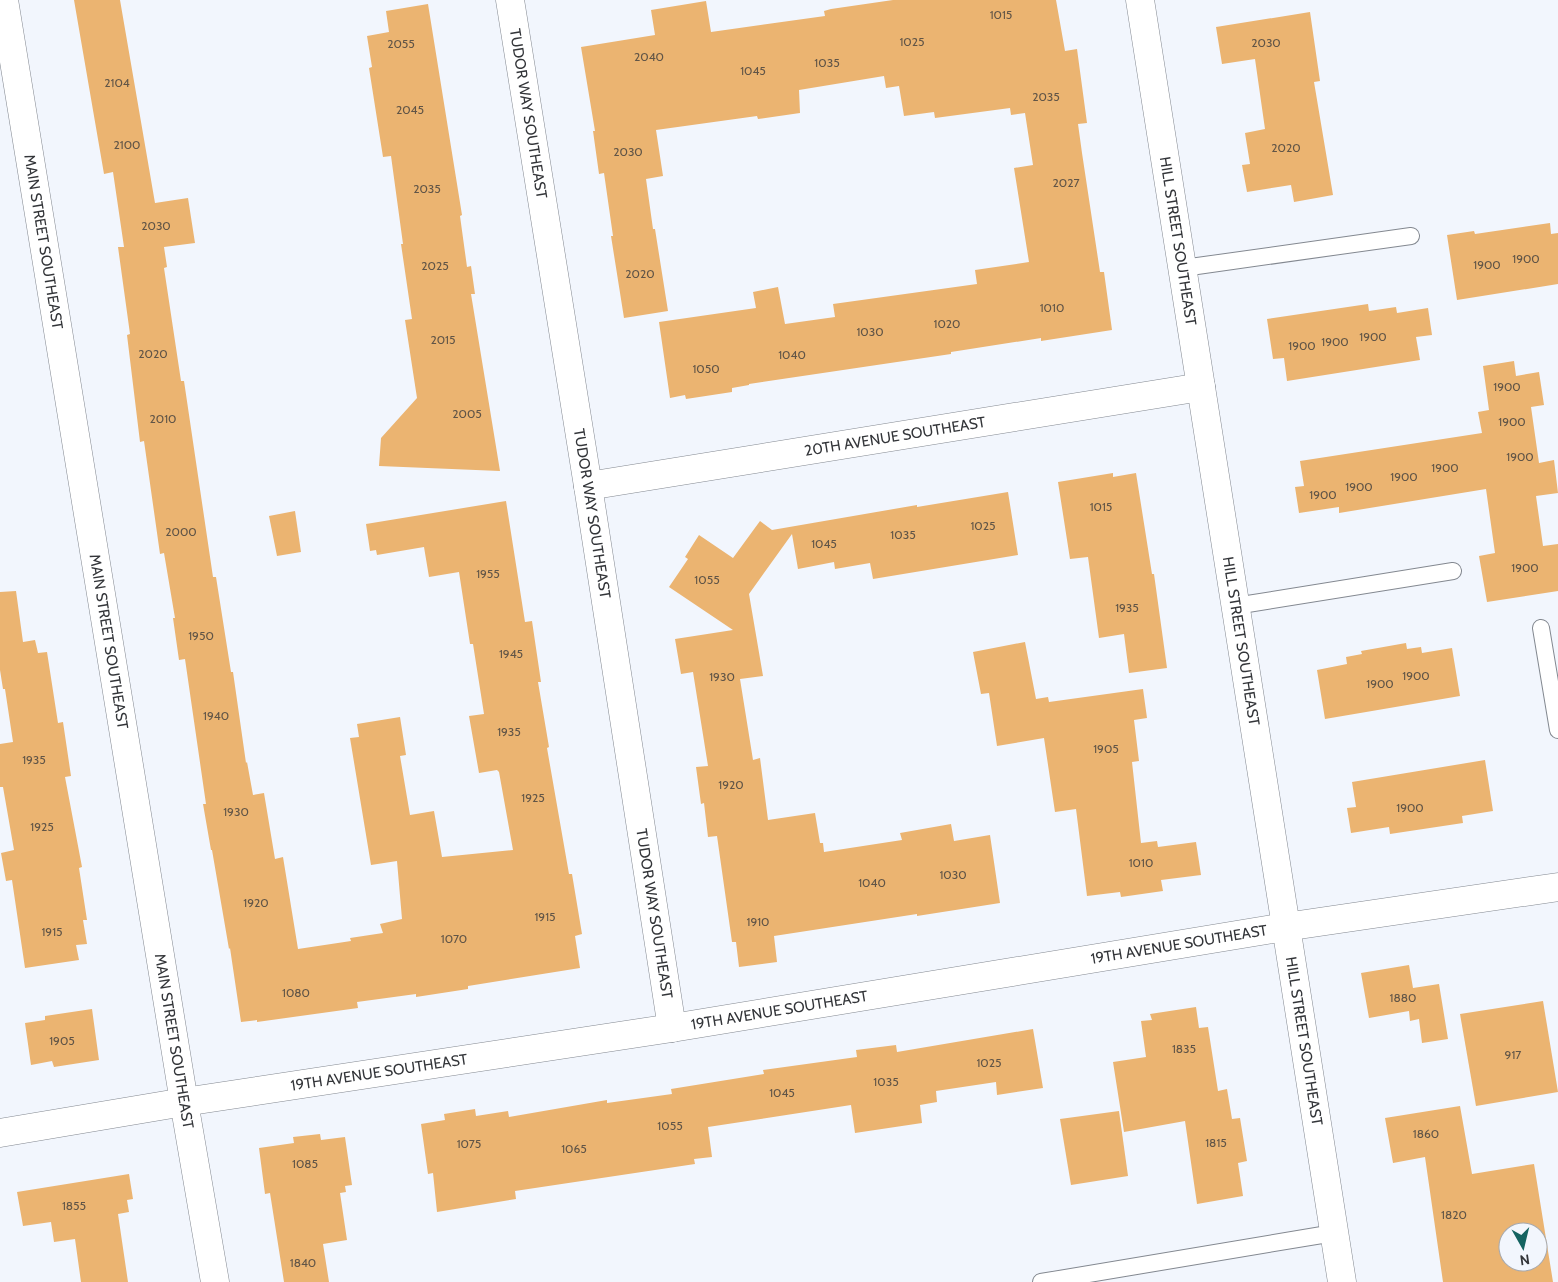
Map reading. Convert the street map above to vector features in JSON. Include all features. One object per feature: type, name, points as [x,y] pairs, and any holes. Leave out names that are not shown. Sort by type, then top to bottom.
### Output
[{"type":"street","name":"MAIN STREET SOUTHEAST","points":[[4,0],[215,1282]]},
{"type":"street","name":"TUDOR WAY SOUTHEAST","points":[[510,0],[672,1028]]},
{"type":"street","name":"HILL STREET SOUTHEAST","points":[[1140,0],[1342,1282]]},
{"type":"street","name":"20TH AVENUE SOUTHEAST","points":[[588,486],[1201,387]]},
{"type":"street","name":"19TH AVENUE SOUTHEAST","points":[[0,1133],[184,1102],[672,1028],[1285,927],[1558,887]]},
{"type":"lane","points":[[1183,268],[1411,236]]},
{"type":"lane","points":[[1235,606],[1453,571]]},
{"type":"lane","points":[[1542,628],[1558,730]]},
{"type":"lane","points":[[1041,1282],[1334,1233]]},
{"type":"building","points":[[74,0],[120,0],[155,203],[188,198],[195,243],[164,247],[167,267],[164,268],[181,381],[184,381],[213,577],[216,577],[231,672],[233,672],[246,763],[253,795],[264,793],[275,859],[283,857],[298,949],[351,941],[350,938],[383,933],[380,924],[402,919],[397,861],[371,865],[350,738],[359,737],[357,724],[400,717],[406,755],[400,756],[410,815],[434,811],[442,857],[513,850],[499,772],[497,770],[479,773],[469,716],[484,714],[473,644],[470,644],[459,572],[429,577],[424,547],[377,555],[376,550],[370,551],[366,524],[506,501],[525,622],[532,621],[541,682],[538,682],[549,747],[547,748],[569,874],[572,874],[582,934],[575,936],[580,968],[468,986],[468,989],[416,997],[416,994],[357,1002],[358,1008],[257,1022],[257,1020],[241,1022],[230,948],[203,804],[206,804],[185,659],[179,660],[173,618],[175,618],[164,553],[160,554],[144,441],[140,442],[127,335],[130,334],[118,247],[124,247],[113,172],[104,174]]},
{"type":"building","points":[[893,0],[1056,0],[1065,51],[1077,49],[1087,123],[1078,124],[1100,272],[1104,272],[1112,330],[1041,341],[1041,338],[951,352],[951,354],[749,384],[732,388],[732,392],[686,399],[685,395],[670,398],[659,322],[756,308],[753,292],[778,287],[785,324],[835,317],[833,304],[977,284],[975,270],[1029,262],[1014,168],[1033,165],[1025,113],[1011,115],[1010,108],[935,118],[934,112],[904,116],[899,86],[886,88],[884,76],[799,90],[800,113],[758,119],[757,116],[656,130],[663,176],[646,179],[668,311],[624,318],[611,236],[613,236],[604,173],[599,174],[593,131],[595,131],[581,47],[655,35],[651,10],[706,1],[711,32],[825,16],[824,11],[831,9]]},
{"type":"building","points":[[428,4],[462,215],[460,216],[467,267],[471,266],[475,294],[471,294],[500,471],[379,466],[381,438],[417,398],[405,320],[412,319],[391,156],[383,157],[369,68],[372,67],[367,36],[389,32],[386,11]]},
{"type":"building","points":[[1310,12],[1320,81],[1314,82],[1333,195],[1294,202],[1291,185],[1247,192],[1242,165],[1250,164],[1245,133],[1265,129],[1255,59],[1222,64],[1216,27]]},
{"type":"building","points":[[1550,223],[1551,234],[1558,233],[1558,284],[1457,300],[1447,235],[1474,231],[1475,234]]},
{"type":"building","points":[[1368,304],[1369,311],[1396,307],[1397,313],[1428,308],[1432,335],[1416,337],[1420,360],[1287,381],[1284,358],[1273,359],[1267,319]]},
{"type":"building","points":[[1514,361],[1516,376],[1539,372],[1544,405],[1531,407],[1539,463],[1554,460],[1558,493],[1536,496],[1543,546],[1558,544],[1558,591],[1487,602],[1479,556],[1495,553],[1486,489],[1339,513],[1339,507],[1299,513],[1295,487],[1304,486],[1300,461],[1482,433],[1478,412],[1489,410],[1483,366]]},
{"type":"building","points":[[1113,473],[1113,477],[1136,473],[1152,574],[1154,574],[1167,668],[1129,673],[1124,634],[1099,638],[1088,557],[1070,559],[1058,482]]},
{"type":"building","points":[[1008,492],[1018,555],[873,579],[870,563],[835,569],[834,562],[798,569],[792,534],[749,594],[763,676],[740,679],[753,760],[760,758],[768,820],[815,813],[820,843],[823,843],[824,852],[902,840],[900,833],[951,824],[954,841],[990,835],[1000,903],[774,936],[777,962],[739,967],[736,942],[732,942],[717,836],[708,837],[704,803],[701,804],[696,767],[708,766],[693,672],[681,674],[675,639],[733,630],[669,587],[688,559],[685,557],[699,535],[733,558],[760,521],[772,530],[917,505],[917,507]]},
{"type":"building","points":[[295,511],[301,552],[277,556],[269,516]]},
{"type":"building","points":[[16,591],[23,642],[35,640],[38,653],[47,652],[58,723],[63,722],[71,776],[65,777],[82,867],[79,868],[87,920],[83,920],[87,944],[76,945],[79,960],[25,968],[12,880],[6,881],[1,853],[14,850],[3,787],[0,787],[0,744],[13,742],[5,689],[3,689],[0,670],[0,592]]},
{"type":"building","points":[[1025,642],[1036,699],[1048,697],[1049,702],[1143,689],[1147,718],[1134,720],[1139,761],[1132,762],[1141,843],[1157,841],[1158,847],[1196,842],[1201,875],[1161,880],[1163,891],[1121,897],[1120,892],[1087,896],[1076,809],[1055,812],[1044,738],[997,746],[989,693],[981,694],[973,652]]},
{"type":"building","points":[[1406,643],[1407,649],[1421,647],[1422,653],[1452,648],[1460,696],[1325,719],[1317,670],[1347,664],[1346,657],[1362,654],[1361,651]]},
{"type":"building","points":[[1485,760],[1493,811],[1462,816],[1463,823],[1390,834],[1389,827],[1351,833],[1347,808],[1356,807],[1352,782]]},
{"type":"building","points":[[1409,965],[1413,988],[1439,984],[1448,1039],[1422,1043],[1419,1019],[1410,1021],[1409,1011],[1369,1018],[1361,973]]},
{"type":"building","points":[[1543,1001],[1558,1092],[1476,1106],[1460,1014]]},
{"type":"building","points":[[1196,1007],[1199,1028],[1208,1027],[1218,1091],[1227,1089],[1232,1119],[1240,1118],[1247,1161],[1238,1163],[1243,1196],[1197,1204],[1185,1121],[1124,1132],[1113,1062],[1146,1057],[1141,1021],[1152,1020],[1150,1014]]},
{"type":"building","points":[[92,1009],[99,1060],[54,1067],[52,1061],[31,1065],[25,1023],[45,1020],[45,1016]]},
{"type":"building","points":[[1033,1029],[1043,1088],[997,1095],[996,1082],[936,1091],[937,1102],[920,1105],[922,1123],[855,1133],[851,1105],[708,1127],[712,1157],[694,1159],[695,1164],[515,1191],[516,1199],[437,1212],[433,1173],[428,1174],[421,1124],[445,1120],[444,1114],[475,1109],[476,1116],[508,1111],[509,1117],[607,1100],[607,1103],[672,1094],[671,1089],[764,1074],[763,1070],[857,1057],[856,1050],[896,1045],[897,1052]]},
{"type":"building","points":[[1460,1106],[1472,1174],[1534,1164],[1543,1222],[1498,1222],[1498,1272],[1548,1272],[1548,1251],[1553,1282],[1443,1282],[1425,1157],[1393,1163],[1385,1118]]},
{"type":"building","points":[[1119,1111],[1128,1176],[1071,1185],[1060,1119]]},
{"type":"building","points":[[320,1134],[321,1140],[345,1137],[352,1185],[345,1186],[346,1192],[340,1193],[347,1240],[323,1244],[329,1282],[284,1282],[270,1193],[265,1194],[259,1148],[294,1143],[293,1137]]},
{"type":"building","points":[[129,1174],[133,1199],[127,1200],[129,1212],[118,1214],[128,1282],[81,1282],[75,1239],[54,1242],[51,1222],[23,1226],[17,1192]]}]
